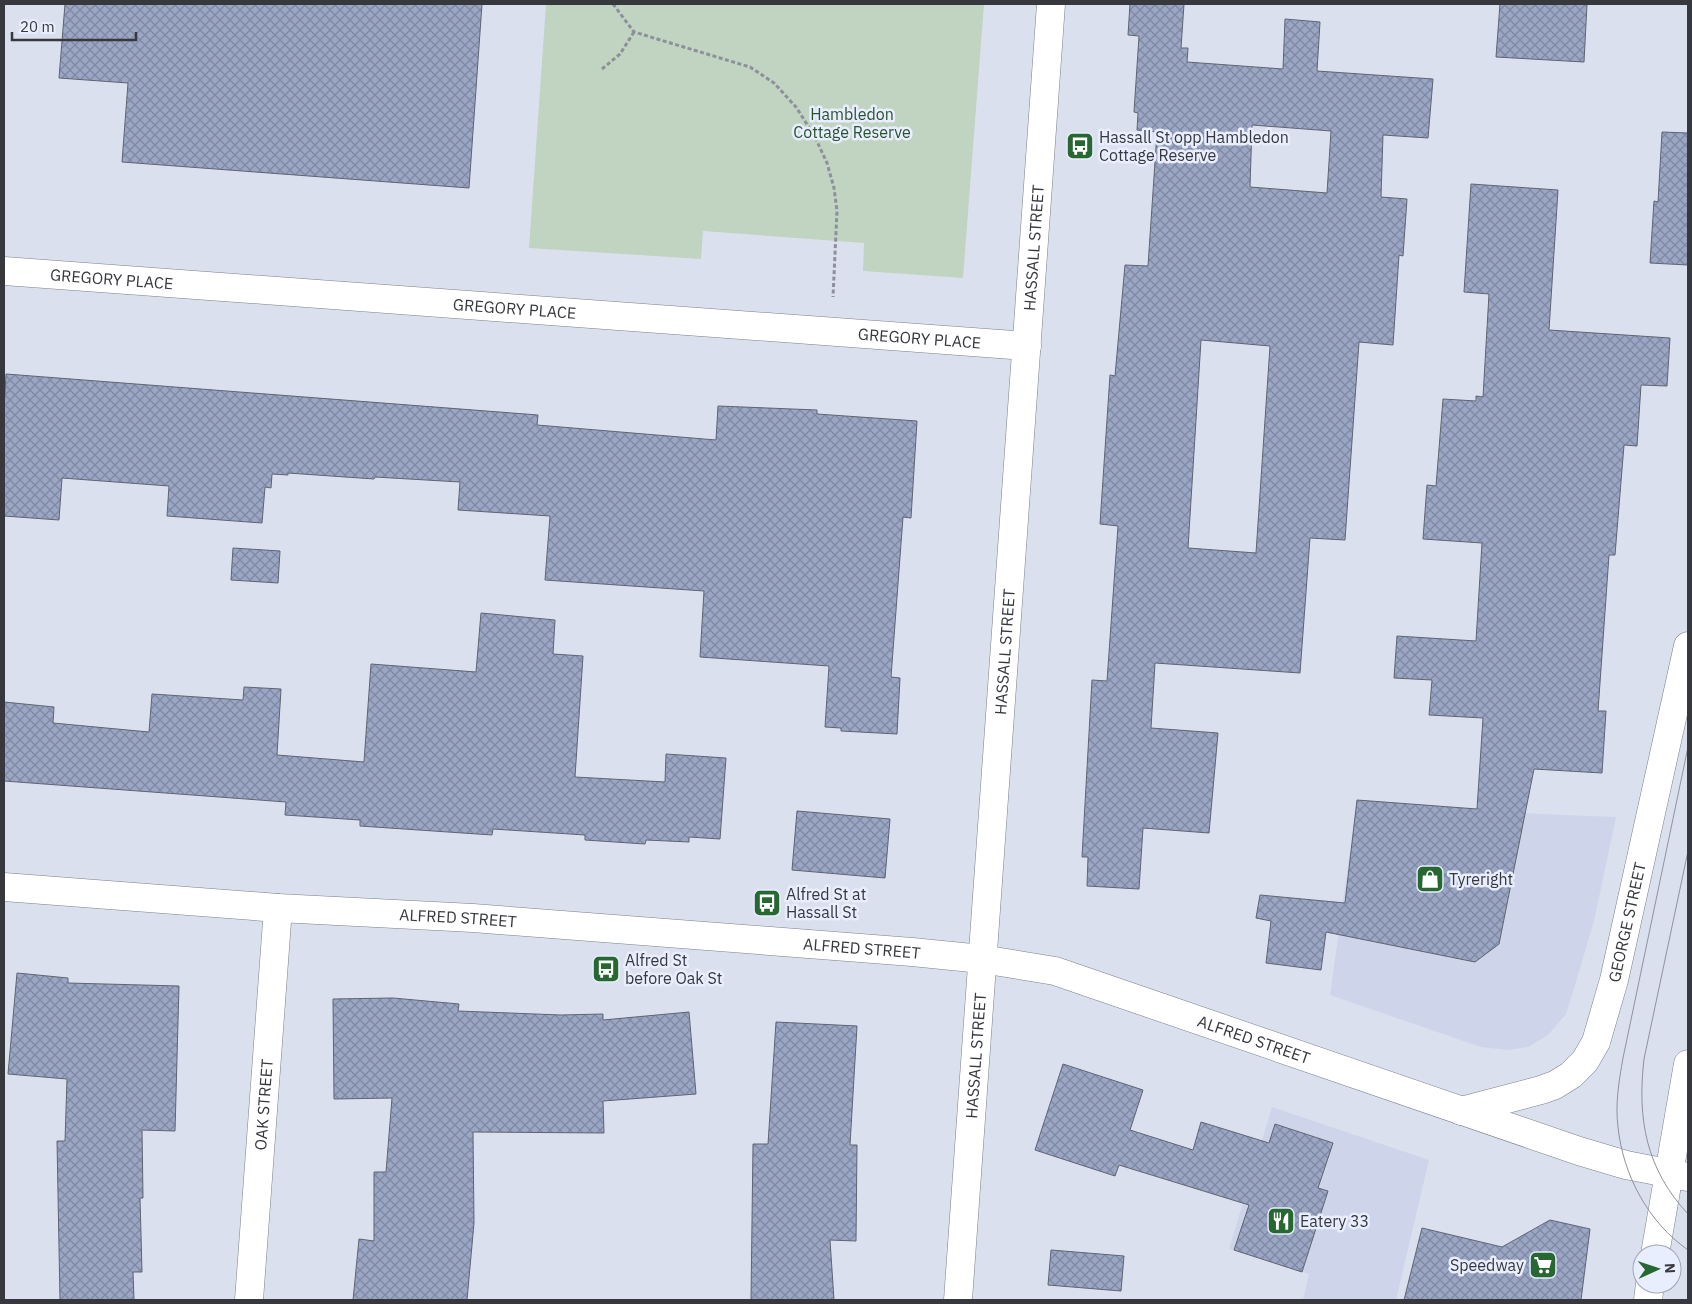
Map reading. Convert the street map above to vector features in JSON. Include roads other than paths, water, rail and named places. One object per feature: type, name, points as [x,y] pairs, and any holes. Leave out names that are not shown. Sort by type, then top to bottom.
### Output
[{"type":"street","name":"HASSALL STREET","points":[[958,1300],[1051,4]]},
{"type":"street","name":"GREGORY PLACE","points":[[4,271],[1027,346]]},
{"type":"street","name":"GEORGE STREET","points":[[1462,1111],[1555,1085],[1571,1075],[1585,1061],[1596,1042],[1614,980],[1688,646]]},
{"type":"street","name":"ALFRED STREET","points":[[4,887],[278,908],[473,918],[903,951],[982,959],[1055,971],[1579,1151],[1626,1165],[1678,1176]]},
{"type":"street","name":"OAK STREET","points":[[249,1300],[278,908]]},
{"type":"street","points":[[1658,1244],[1678,1176],[1688,1064]]},
{"type":"tram line","points":[[1688,747],[1623,1058],[1617,1101],[1621,1145],[1625,1163],[1632,1180],[1640,1196],[1661,1226],[1688,1250]]},
{"type":"tram line","points":[[1688,851],[1644,1059],[1642,1081],[1644,1123],[1654,1161],[1662,1179],[1688,1214]]},
{"type":"place","name":"Hassall St opp Hambledon Cottage Reserve","points":[[1080,146]]},
{"type":"place","name":"Tyreright","points":[[1430,879]]},
{"type":"place","name":"Alfred St at Hassall St","points":[[767,903]]},
{"type":"place","name":"Alfred St before Oak St","points":[[606,969]]},
{"type":"place","name":"Eatery 33","points":[[1281,1221]]},
{"type":"place","name":"Speedway","points":[[1543,1265]]},
{"type":"park label","name":"Hambledon Cottage Reserve","points":[[852,123]]}]
